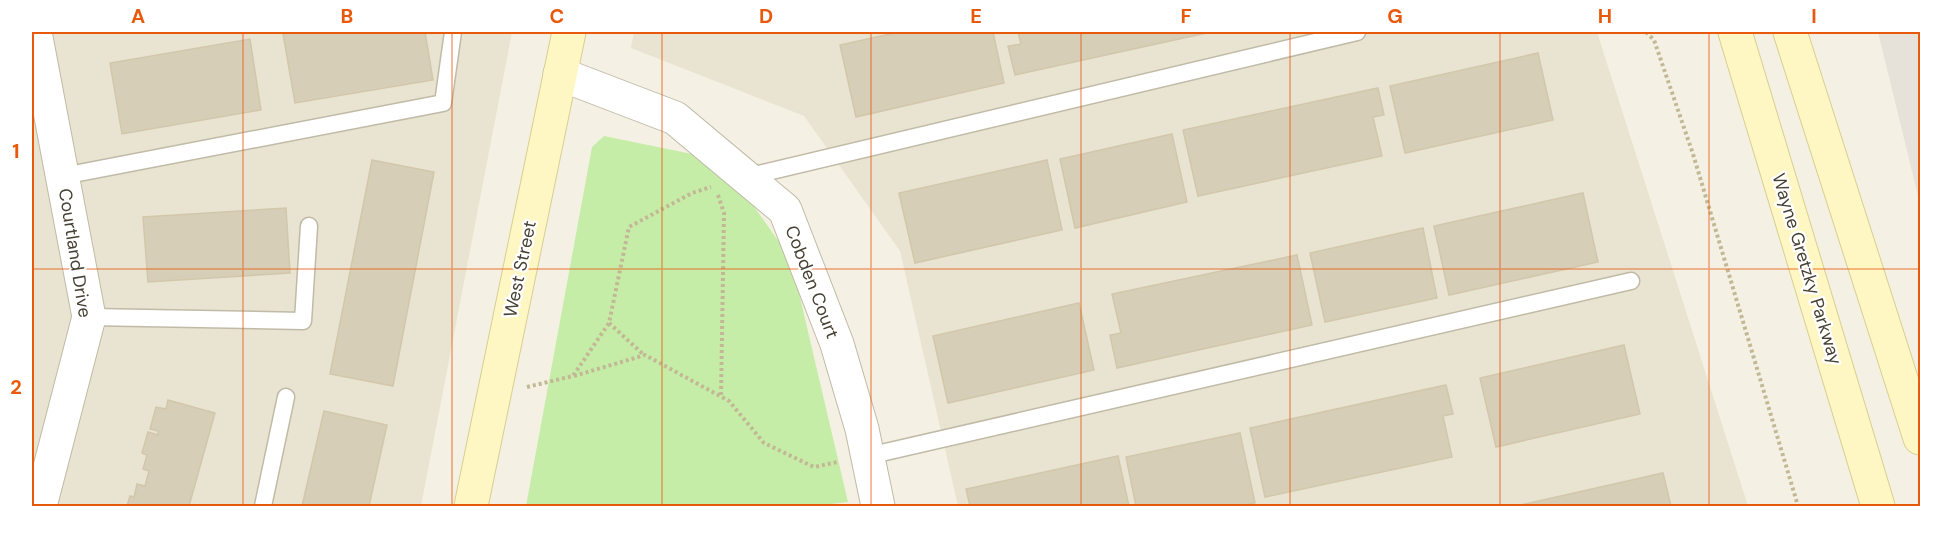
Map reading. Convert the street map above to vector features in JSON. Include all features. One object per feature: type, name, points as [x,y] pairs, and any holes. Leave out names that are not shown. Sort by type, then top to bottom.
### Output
[{"type":"main road","name":"West Street","points":[[471,507],[569,32]]},
{"type":"main road","name":"Wayne Gretzky Parkway","points":[[1735,32],[1878,507]]},
{"type":"main road","points":[[1790,32],[1920,438]]},
{"type":"street","name":"Courtland Drive","points":[[35,32],[89,317],[40,507]]},
{"type":"street","name":"Cobden Court","points":[[560,74],[675,118],[785,210],[837,344],[862,429],[878,507]]},
{"type":"lane","points":[[63,176],[443,103],[453,32]]},
{"type":"lane","points":[[746,177],[1357,32]]},
{"type":"lane","points":[[89,317],[303,321],[309,226]]},
{"type":"lane","points":[[868,456],[1631,281]]},
{"type":"lane","points":[[263,507],[286,397]]},
{"type":"path","points":[[1646,32],[1654,40],[1693,154],[1798,507]]},
{"type":"path","points":[[573,376],[609,323],[628,227],[692,193],[715,186],[724,213],[721,397]]},
{"type":"path","points":[[609,323],[645,355],[729,401],[764,443],[814,467],[868,456]]},
{"type":"path","points":[[494,394],[573,376],[645,355]]},
{"type":"shaded area","points":[[32,32],[512,32],[421,506],[32,506]]},
{"type":"shaded area","points":[[634,32],[1597,32],[1748,506],[958,506],[900,251],[804,116],[631,48]]},
{"type":"shaded area","points":[[1878,32],[1920,32],[1920,204]]},
{"type":"green space","points":[[604,136],[692,154],[748,198],[791,259],[848,502],[814,506],[526,506],[592,147]]},
{"type":"building","points":[[425,32],[433,80],[295,103],[283,34]]},
{"type":"building","points":[[899,32],[993,32],[1004,83],[856,117],[840,45]]},
{"type":"building","points":[[1018,32],[1211,32],[1015,75],[1008,46],[1021,44]]},
{"type":"building","points":[[250,39],[261,110],[122,134],[110,63]]},
{"type":"building","points":[[1538,53],[1553,120],[1405,153],[1390,86]]},
{"type":"building","points":[[1378,88],[1384,115],[1373,117],[1382,156],[1198,196],[1183,130]]},
{"type":"building","points":[[1172,134],[1187,202],[1075,228],[1060,159]]},
{"type":"building","points":[[372,160],[434,172],[393,386],[330,374]]},
{"type":"building","points":[[1047,160],[1062,230],[915,263],[899,193]]},
{"type":"building","points":[[1583,193],[1598,262],[1449,295],[1434,226]]},
{"type":"building","points":[[286,208],[290,273],[148,282],[143,217]]},
{"type":"building","points":[[1423,228],[1437,298],[1325,322],[1310,253]]},
{"type":"building","points":[[1297,255],[1312,325],[1117,368],[1110,335],[1121,333],[1112,294]]},
{"type":"building","points":[[1079,303],[1094,370],[948,403],[933,336]]},
{"type":"building","points":[[1624,345],[1640,414],[1496,447],[1480,378]]},
{"type":"building","points":[[1446,385],[1453,414],[1443,416],[1452,457],[1265,497],[1250,428]]},
{"type":"building","points":[[168,400],[215,413],[189,506],[127,506],[130,496],[134,497],[137,484],[145,486],[149,471],[143,469],[147,455],[142,453],[148,432],[158,435],[158,431],[150,429],[156,407],[166,409]]},
{"type":"building","points":[[324,411],[387,425],[369,506],[302,506]]},
{"type":"building","points":[[1240,433],[1255,503],[1238,506],[1136,506],[1126,457]]},
{"type":"building","points":[[1118,456],[1129,506],[970,506],[966,489]]},
{"type":"building","points":[[1663,473],[1671,506],[1516,506]]}]
